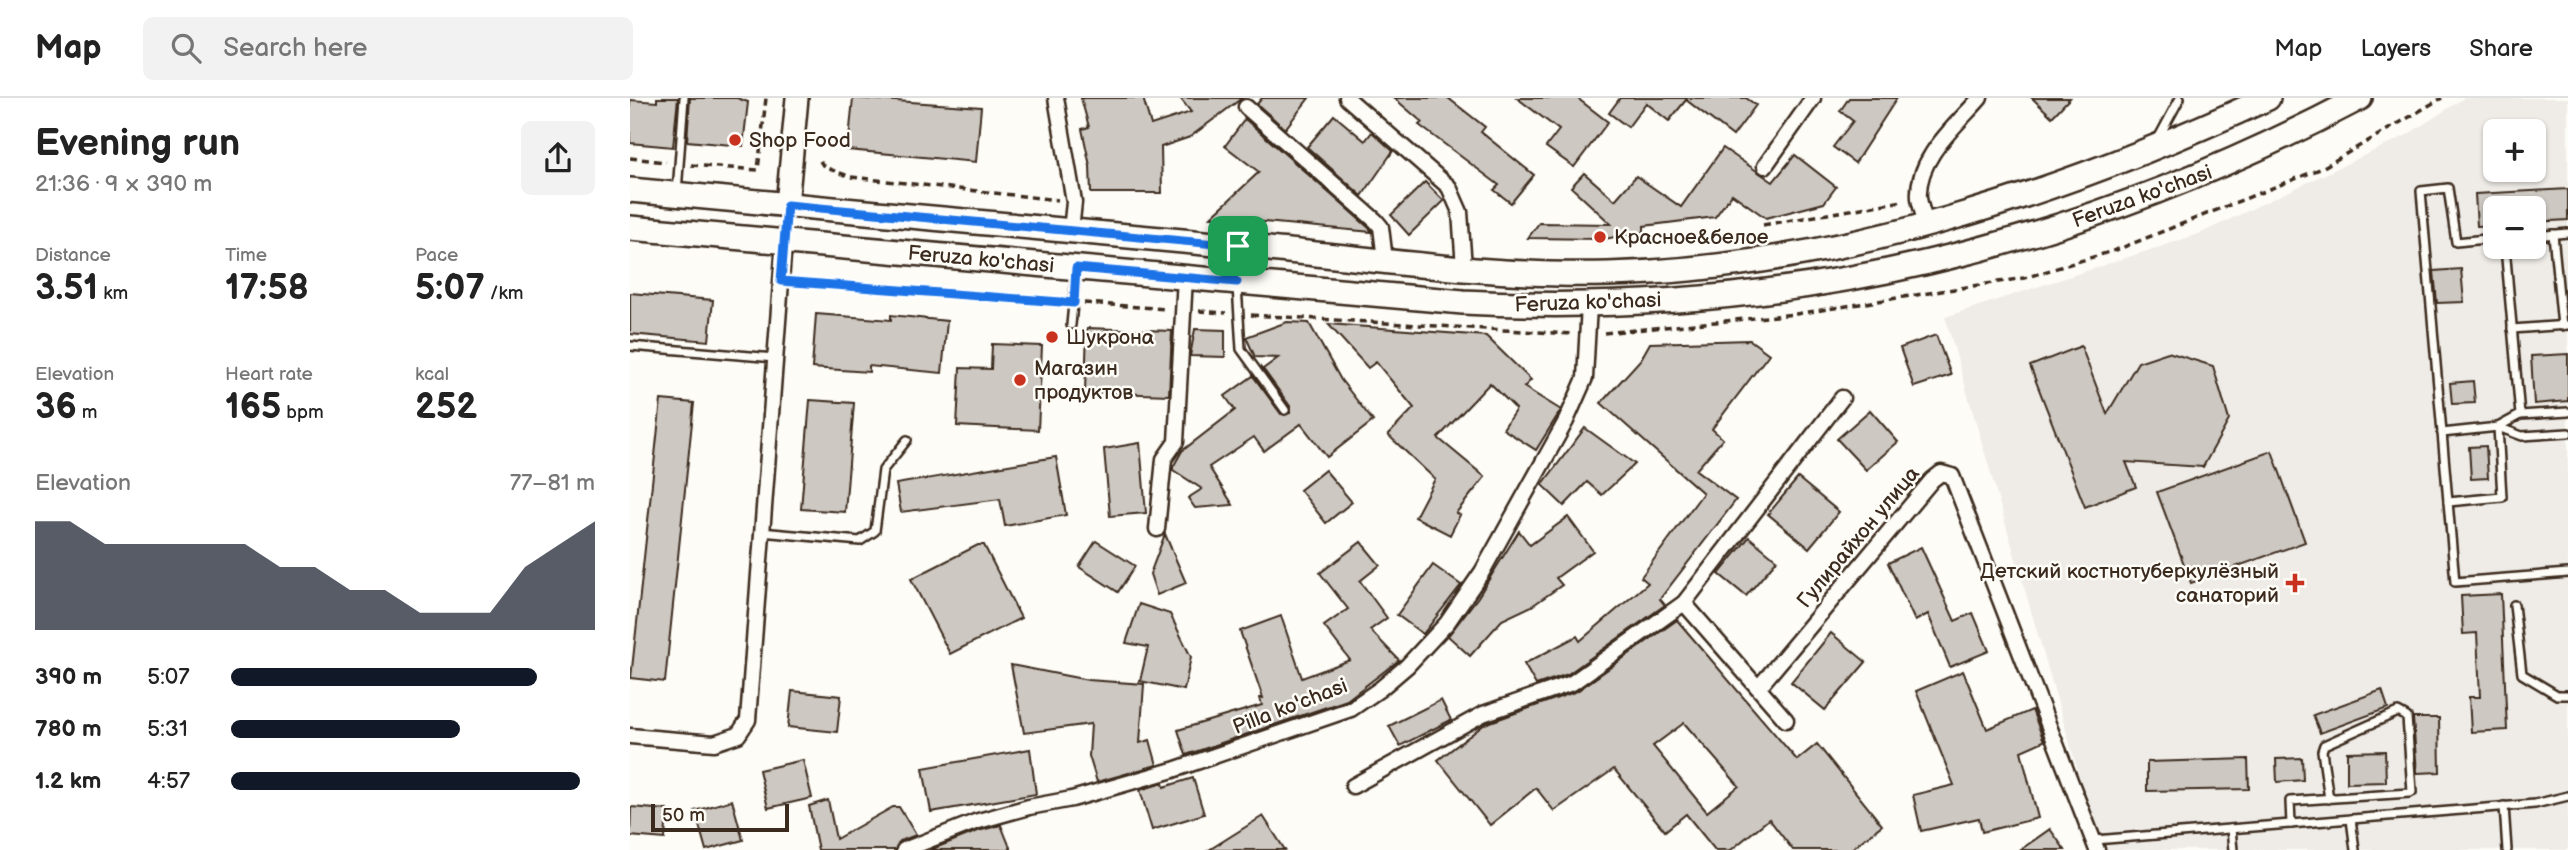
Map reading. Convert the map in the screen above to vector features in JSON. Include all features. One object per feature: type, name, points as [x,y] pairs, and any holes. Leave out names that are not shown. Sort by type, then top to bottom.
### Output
[{"type":"main road","name":"Feruza ko'chasi","points":[[630,190],[1464,267],[1608,274],[1791,255],[1926,224],[1998,204],[2153,148],[2268,98]]},
{"type":"main road","name":"Feruza ko'chasi","points":[[630,228],[1462,302],[1589,305],[1854,279],[2010,243],[2211,172],[2360,98]]},
{"type":"main road","points":[[784,242],[787,205]]},
{"type":"main road","points":[[1237,282],[1228,274],[1224,264],[1228,253],[1238,246]]},
{"type":"street","points":[[787,205],[797,98]]},
{"type":"street","points":[[1056,98],[1074,202],[1071,231]]},
{"type":"street","points":[[1347,98],[1449,187],[1460,212],[1464,267]]},
{"type":"street","points":[[1765,166],[1814,98]]},
{"type":"street","points":[[1926,224],[1919,198],[1920,184],[1930,158],[1980,98]]},
{"type":"street","points":[[1246,107],[1376,221],[1381,228],[1385,260]]},
{"type":"street","points":[[630,736],[714,743],[738,736],[748,720],[760,532],[784,242]]},
{"type":"street","points":[[1157,529],[1164,459],[1176,442],[1185,277]]},
{"type":"street","name":"Pilla ko'chasi","points":[[904,850],[975,822],[1029,807],[1072,799],[1173,770],[1351,709],[1380,689],[1407,666],[1447,623],[1482,572],[1566,421],[1585,378],[1589,305]]},
{"type":"street","points":[[1353,786],[1483,714],[1572,683],[1684,603],[1842,398]]},
{"type":"street","name":"Гулирайхон улица","points":[[1759,687],[1932,480],[1941,473],[1952,476],[2096,845]]},
{"type":"street","points":[[1684,603],[1786,720]]},
{"type":"lane","points":[[677,195],[684,98]]},
{"type":"lane","points":[[2153,148],[2180,98]]},
{"type":"lane","points":[[2483,239],[2456,242],[2448,188],[2421,191],[2455,582],[2568,573]]},
{"type":"lane","points":[[2546,235],[2568,233]]},
{"type":"lane","points":[[2512,329],[2565,326],[2553,234]]},
{"type":"lane","points":[[2506,259],[2520,415]]},
{"type":"lane","points":[[1071,325],[1076,268]]},
{"type":"lane","points":[[1237,282],[1241,348],[1285,410]]},
{"type":"lane","points":[[630,346],[775,358]]},
{"type":"lane","points":[[2442,433],[2498,427],[2520,415],[2568,412]]},
{"type":"lane","points":[[2498,427],[2522,436],[2568,433]]},
{"type":"lane","points":[[2448,502],[2502,497],[2498,427]]},
{"type":"lane","points":[[760,532],[860,541],[875,531],[883,470],[907,440]]},
{"type":"lane","points":[[2514,605],[2522,674],[2557,695],[2568,695]]},
{"type":"lane","points":[[2291,824],[2290,801],[2329,799],[2412,792],[2407,717],[2404,713],[2398,712],[2324,745],[2322,751],[2329,799]]},
{"type":"lane","points":[[2096,845],[2231,829],[2535,804],[2568,796]]},
{"type":"lane","points":[[2504,806],[2507,850]]},
{"type":"lane","points":[[2351,819],[2355,850]]},
{"type":"lane","points":[[2231,829],[2232,850]]},
{"type":"path","points":[[630,158],[758,170],[766,98]]},
{"type":"path","points":[[820,161],[824,166],[851,177],[1074,202]]},
{"type":"path","points":[[1763,225],[1919,198]]},
{"type":"path","points":[[781,281],[1074,303]]},
{"type":"shaded area","name":"Детский костнотуберкулёзный санаторий","points":[[2464,98],[2568,98],[2568,850],[2101,850],[1945,317],[2199,234],[2407,135]]},
{"type":"building","points":[[657,98],[678,98],[673,147],[630,143],[630,100],[657,102]]},
{"type":"building","points":[[690,98],[737,98],[748,102],[743,146],[687,141]]},
{"type":"building","points":[[853,98],[981,107],[976,162],[848,150]]},
{"type":"building","points":[[1081,98],[1143,98],[1151,125],[1191,112],[1180,98],[1242,98],[1190,137],[1161,147],[1162,193],[1091,193],[1090,166],[1082,129],[1089,127]]},
{"type":"building","points":[[1262,98],[1309,98],[1285,129],[1257,104]]},
{"type":"building","points":[[1394,98],[1448,98],[1485,127],[1481,132],[1534,175],[1511,203],[1494,190],[1499,185],[1419,125],[1422,122]]},
{"type":"building","points":[[1517,98],[1577,98],[1608,122],[1574,167],[1546,147],[1559,130]]},
{"type":"building","points":[[1620,98],[1746,98],[1756,105],[1733,136],[1686,100],[1669,121],[1646,103],[1628,127],[1609,113]]},
{"type":"building","points":[[1849,98],[1897,98],[1855,163],[1833,147],[1853,121],[1840,111]]},
{"type":"building","points":[[2032,98],[2070,98],[2052,117]]},
{"type":"building","points":[[1334,115],[1365,141],[1372,132],[1393,151],[1362,196],[1307,147]]},
{"type":"building","points":[[1245,119],[1372,232],[1211,217],[1259,172],[1225,146]]},
{"type":"building","points":[[1723,148],[1773,182],[1795,155],[1836,187],[1824,203],[1766,218],[1732,194],[1715,217],[1644,226],[1644,232],[1604,239],[1528,238],[1539,223],[1611,224],[1571,187],[1584,173],[1615,200],[1636,176],[1681,207]]},
{"type":"building","points":[[1425,182],[1444,201],[1409,235],[1391,215]]},
{"type":"building","points":[[2568,189],[2568,220],[2546,221],[2546,196],[2483,196],[2483,226],[2477,226],[2475,194]]},
{"type":"building","points":[[2461,269],[2464,302],[2437,303],[2434,271]]},
{"type":"building","points":[[630,293],[713,300],[709,341],[630,334]]},
{"type":"building","points":[[816,314],[891,320],[891,315],[947,321],[942,373],[869,366],[869,372],[812,368]]},
{"type":"building","points":[[1287,322],[1309,323],[1341,380],[1373,421],[1327,457],[1301,424],[1264,451],[1254,437],[1209,467],[1233,505],[1195,508],[1188,498],[1202,489],[1173,470],[1173,467],[1182,451],[1235,410],[1225,396],[1253,376],[1281,414],[1290,413],[1290,406],[1263,369],[1278,358],[1255,357],[1246,337]]},
{"type":"building","points":[[1328,324],[1486,336],[1531,380],[1524,387],[1561,410],[1536,450],[1503,429],[1516,409],[1490,383],[1438,438],[1485,477],[1456,513],[1460,515],[1450,535],[1415,517],[1435,479],[1388,435],[1414,408],[1376,362],[1368,368]]},
{"type":"building","points":[[1087,328],[1172,331],[1169,395],[1085,392]]},
{"type":"building","points":[[1195,329],[1225,330],[1225,357],[1190,356]]},
{"type":"building","points":[[1936,335],[1951,375],[1914,387],[1900,348]]},
{"type":"building","points":[[1750,340],[1769,354],[1712,429],[1723,439],[1696,470],[1736,500],[1660,599],[1665,605],[1568,674],[1536,685],[1524,664],[1577,636],[1580,641],[1648,583],[1641,577],[1703,493],[1601,403],[1641,359],[1650,343]]},
{"type":"building","points":[[992,344],[1042,346],[1038,430],[957,426],[960,368],[991,369]]},
{"type":"building","points":[[2081,346],[2107,414],[2138,362],[2168,352],[2213,366],[2229,420],[2203,467],[2126,462],[2136,487],[2085,507],[2030,366]]},
{"type":"building","points":[[2568,354],[2568,401],[2534,404],[2531,356]]},
{"type":"building","points":[[2473,381],[2475,403],[2452,404],[2450,383]]},
{"type":"building","points":[[661,400],[694,403],[665,682],[631,678]]},
{"type":"building","points":[[810,400],[854,403],[845,512],[801,509]]},
{"type":"building","points":[[1870,410],[1898,442],[1866,470],[1837,439]]},
{"type":"building","points":[[1585,428],[1635,464],[1602,495],[1587,482],[1564,506],[1542,485]]},
{"type":"building","points":[[1140,443],[1146,513],[1110,516],[1104,449]]},
{"type":"building","points":[[2486,446],[2488,478],[2471,479],[2469,447]]},
{"type":"building","points":[[2272,451],[2305,542],[2191,583],[2157,492]]},
{"type":"building","points":[[1056,457],[1066,515],[1005,526],[1000,499],[901,512],[896,484]]},
{"type":"building","points":[[1325,470],[1352,502],[1326,523],[1300,490]]},
{"type":"building","points":[[1798,478],[1839,512],[1809,548],[1768,514]]},
{"type":"building","points":[[1568,517],[1593,551],[1556,578],[1562,585],[1532,606],[1502,620],[1470,656],[1448,636],[1478,597],[1519,531],[1530,545]]},
{"type":"building","points":[[1165,534],[1186,583],[1157,595],[1150,574]]},
{"type":"building","points":[[1749,537],[1777,560],[1746,596],[1719,574]]},
{"type":"building","points":[[1096,541],[1135,566],[1118,592],[1079,567]]},
{"type":"building","points":[[1361,542],[1380,565],[1360,581],[1387,618],[1370,630],[1399,660],[1347,700],[1186,755],[1178,730],[1262,705],[1260,698],[1263,698],[1240,631],[1281,616],[1302,678],[1350,660],[1324,626],[1348,609],[1320,573]]},
{"type":"building","points":[[978,545],[984,545],[1021,618],[950,654],[911,579]]},
{"type":"building","points":[[1921,547],[1955,621],[1973,613],[1989,651],[1950,667],[1928,614],[1915,621],[1888,563]]},
{"type":"building","points":[[1433,565],[1461,585],[1423,634],[1397,615]]},
{"type":"building","points":[[2501,594],[2507,730],[2471,732],[2469,697],[2480,697],[2477,633],[2463,634],[2461,596]]},
{"type":"building","points":[[1139,604],[1170,614],[1191,657],[1184,690],[1140,681],[1148,647],[1126,643]]},
{"type":"building","points":[[1677,620],[1797,760],[1817,744],[1882,825],[1850,850],[1793,850],[1769,819],[1731,850],[1715,850],[1686,814],[1665,831],[1614,769],[1554,811],[1536,788],[1490,825],[1438,760],[1485,724],[1577,691]],"holes":[[[1684,723],[1739,786],[1707,812],[1653,746]]]},
{"type":"building","points":[[1831,633],[1866,662],[1825,710],[1791,682]]},
{"type":"building","points":[[1011,665],[1088,680],[1144,684],[1140,743],[1150,740],[1157,765],[1097,782],[1089,756],[1091,724],[1024,733]]},
{"type":"building","points":[[1963,671],[1987,729],[2032,710],[2044,741],[2021,751],[2038,818],[1982,832],[1979,818],[1921,831],[1913,795],[1954,785],[1916,691]]},
{"type":"building","points":[[2382,690],[2388,708],[2320,733],[2313,715]]},
{"type":"building","points":[[792,691],[841,696],[837,732],[788,727]]},
{"type":"building","points":[[1441,700],[1451,720],[1400,746],[1389,726]]},
{"type":"building","points":[[2413,718],[2439,718],[2440,772],[2417,773]]},
{"type":"building","points":[[1030,749],[1036,794],[931,812],[923,768]]},
{"type":"building","points":[[2385,751],[2386,782],[2347,783],[2347,752]]},
{"type":"building","points":[[2302,758],[2303,780],[2277,782],[2276,759]]},
{"type":"building","points":[[2248,759],[2249,789],[2147,791],[2147,762]]},
{"type":"building","points":[[803,760],[812,798],[768,808],[759,770]]},
{"type":"building","points":[[1193,778],[1204,814],[1152,830],[1140,790],[1163,783],[1164,787]]},
{"type":"building","points":[[732,800],[743,840],[706,850],[695,811]]},
{"type":"building","points":[[828,800],[836,839],[893,807],[899,807],[916,835],[900,841],[895,850],[818,850],[809,806]]},
{"type":"building","points":[[631,807],[667,810],[665,839],[630,836]]},
{"type":"building","points":[[1263,816],[1285,850],[1209,850]]},
{"type":"building","points":[[1001,825],[1011,850],[930,850],[978,831]]},
{"type":"building","points":[[2050,829],[2065,850],[2020,850]]},
{"type":"place","name":"Shop Food","points":[[735,140]]},
{"type":"place","name":"Красное&белое","points":[[1600,237]]},
{"type":"place","name":"Шукрона","points":[[1052,337]]},
{"type":"place","name":"Магазин продуктов","points":[[1020,380]]},
{"type":"place","name":"Детский костнотуберкулёзный санаторий","points":[[2295,583]]},
{"type":"route","points":[[787,205],[1238,246],[1228,253],[1224,264],[1228,274],[1237,282],[1076,268],[1074,303],[781,281],[787,205]]}]
